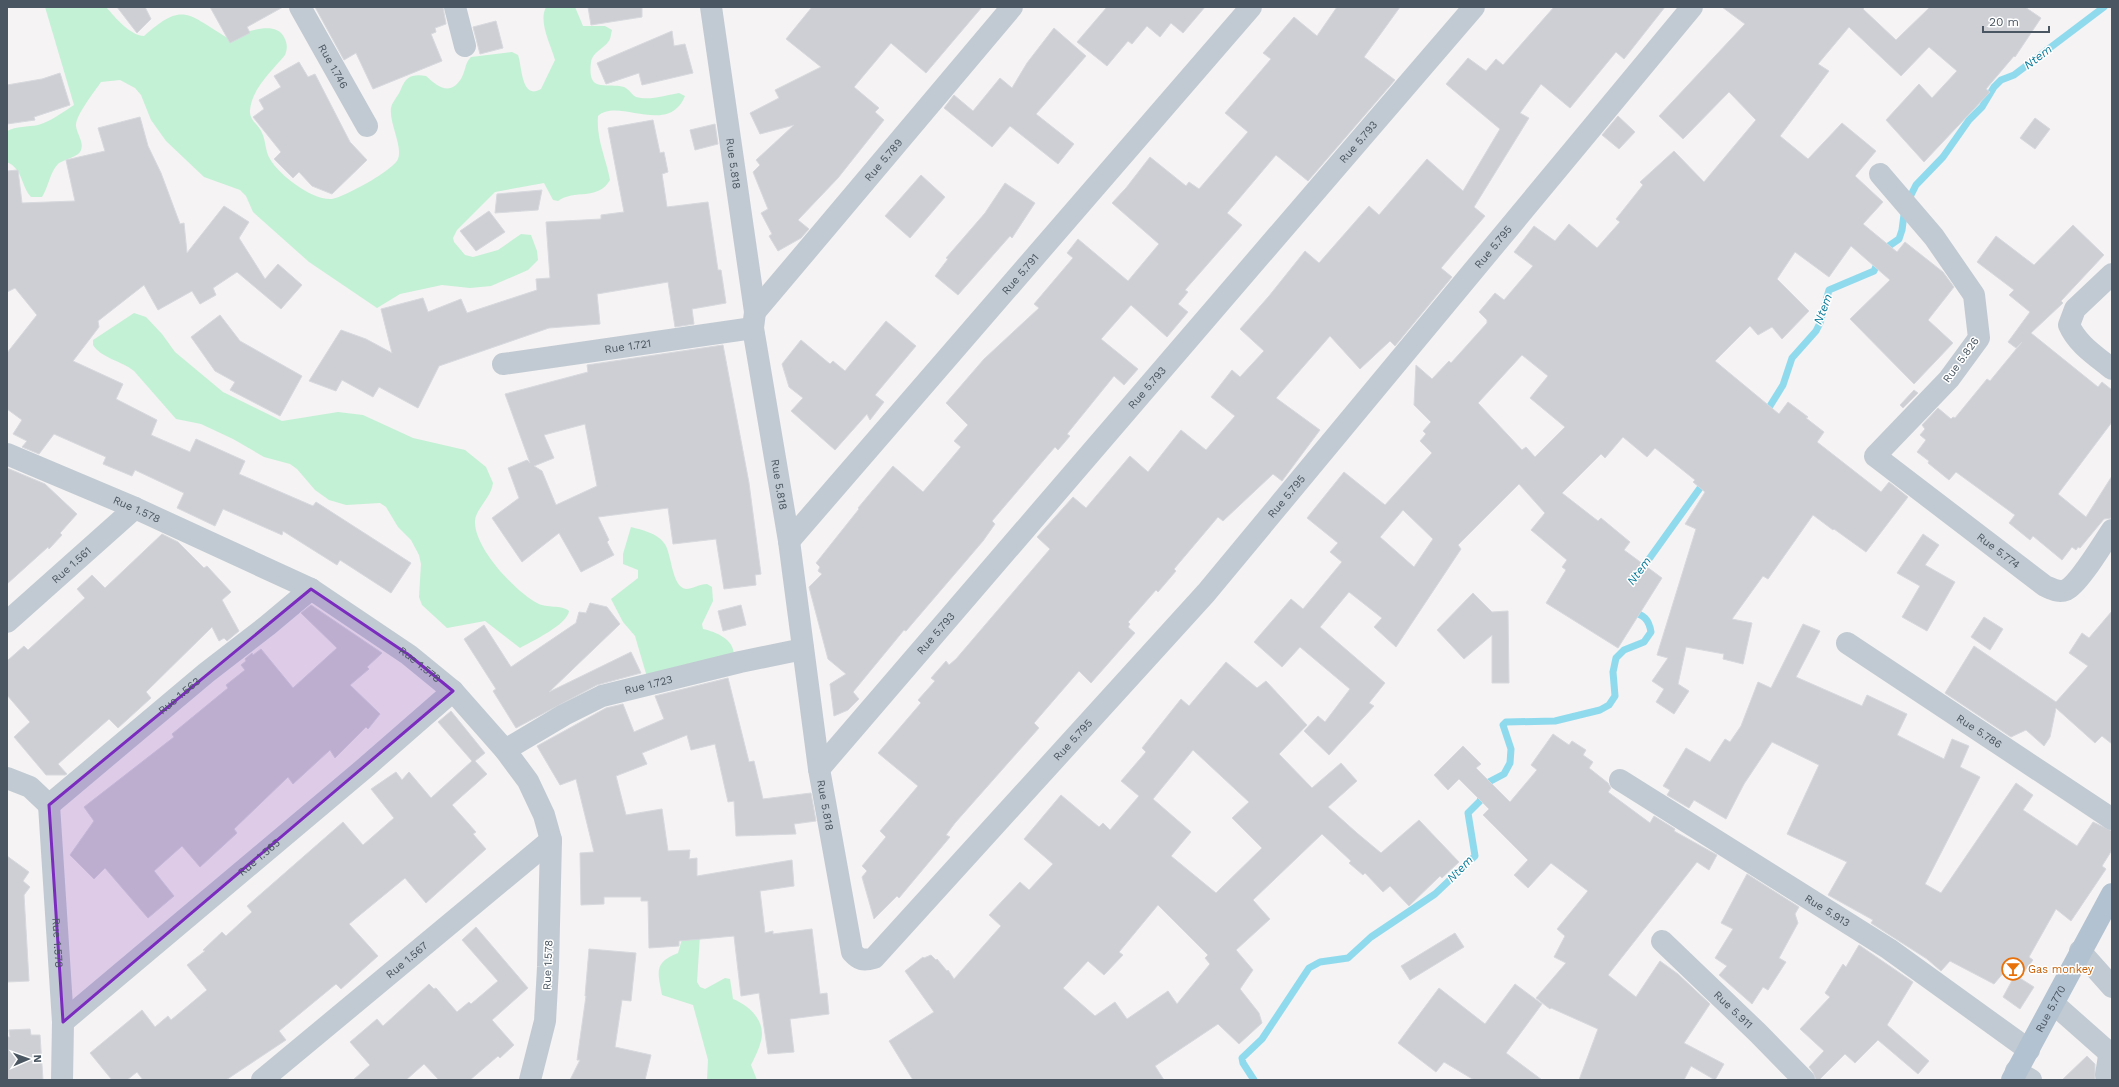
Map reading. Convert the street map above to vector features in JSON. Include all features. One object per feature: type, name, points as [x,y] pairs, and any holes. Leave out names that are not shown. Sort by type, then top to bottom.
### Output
[{"type":"main road","name":"Rue 5.770","points":[[2020,1077],[2029,1050],[2080,951],[2112,894]]},
{"type":"street","name":"Rue 1.746","points":[[300,7],[367,126]]},
{"type":"street","points":[[456,7],[465,46]]},
{"type":"street","name":"Rue 5.818","points":[[711,7],[754,320],[788,541],[820,769],[852,952],[858,959]]},
{"type":"street","name":"Rue 5.789","points":[[754,320],[1012,7]]},
{"type":"street","name":"Rue 5.791","points":[[788,541],[1251,7]]},
{"type":"street","name":"Rue 5.793","points":[[820,769],[1474,7]]},
{"type":"street","name":"Rue 5.795","points":[[858,959],[865,960],[874,958],[1206,593],[1692,7]]},
{"type":"street","name":"Rue 5.826","points":[[1874,456],[1949,379],[1980,338],[1974,295],[1934,237],[1880,174]]},
{"type":"street","points":[[2112,274],[2075,309],[2069,325],[2073,334],[2085,347],[2112,369]]},
{"type":"street","name":"Rue 1.721","points":[[503,364],[754,320]]},
{"type":"street","name":"Rue 1.578","points":[[7,454],[135,508],[311,589],[397,646],[453,691],[505,750],[528,781],[544,815],[551,840],[548,967],[545,1021],[530,1080]]},
{"type":"street","name":"Rue 5.774","points":[[1874,456],[2045,586],[2055,591],[2066,590],[2075,582],[2112,530]]},
{"type":"street","name":"Rue 1.561","points":[[7,622],[135,508]]},
{"type":"street","name":"Rue 1.563","points":[[49,805],[206,673],[268,625],[311,589]]},
{"type":"street","name":"Rue 5.786","points":[[1847,643],[2011,750],[2112,819]]},
{"type":"street","name":"Rue 1.723","points":[[505,750],[564,715],[602,696],[740,662],[803,649]]},
{"type":"street","name":"Rue 1.565","points":[[63,1022],[366,767],[453,691]]},
{"type":"street","points":[[7,778],[30,787],[49,805]]},
{"type":"street","name":"Rue 5.913","points":[[1620,780],[1889,949],[2029,1050]]},
{"type":"street","name":"Rue 1.578","points":[[49,805],[63,1022],[62,1080]]},
{"type":"street","name":"Rue 1.567","points":[[262,1080],[551,840]]},
{"type":"street","name":"Rue 5.911","points":[[1662,941],[1804,1080]]},
{"type":"street","points":[[2080,951],[2112,987]]},
{"type":"street","points":[[2054,1004],[2106,1050],[2109,1056],[2106,1075]]},
{"type":"highlighted area","points":[[311,589],[409,655],[453,691],[63,1022],[49,805]]},
{"type":"green space","points":[[45,7],[106,7],[118,21],[133,33],[144,36],[168,18],[178,15],[186,15],[194,18],[228,38],[266,28],[279,32],[286,41],[287,48],[285,55],[254,94],[250,114],[262,133],[268,156],[274,165],[297,186],[324,199],[338,197],[357,188],[379,176],[395,164],[398,159],[399,148],[392,120],[391,108],[405,81],[410,77],[417,75],[426,76],[435,84],[444,88],[449,88],[458,83],[471,57],[512,52],[518,55],[526,86],[530,90],[534,91],[541,89],[555,60],[544,26],[543,20],[546,7],[575,7],[583,26],[605,26],[612,30],[610,39],[606,45],[592,58],[590,72],[595,83],[599,85],[624,87],[636,97],[641,98],[652,98],[679,93],[685,96],[677,108],[667,114],[655,115],[607,111],[598,116],[598,133],[610,180],[599,190],[592,193],[571,196],[558,201],[553,200],[544,183],[495,192],[457,230],[453,238],[454,242],[465,255],[473,257],[498,250],[521,234],[531,235],[537,251],[538,260],[528,270],[491,286],[470,288],[442,285],[400,294],[377,308],[309,262],[253,212],[246,196],[240,190],[204,177],[166,141],[151,120],[141,95],[135,88],[120,80],[101,82],[82,110],[77,122],[76,126],[82,144],[80,152],[55,167],[42,197],[31,197],[19,173],[7,162],[7,131],[14,128],[43,124],[74,105]]},
{"type":"green space","points":[[134,313],[146,317],[162,334],[175,352],[223,392],[282,421],[338,412],[363,415],[413,438],[465,450],[486,467],[493,483],[492,488],[475,521],[476,532],[488,556],[507,579],[528,597],[541,605],[566,609],[569,611],[567,616],[556,627],[520,648],[485,621],[447,628],[422,605],[419,597],[421,564],[419,555],[411,540],[398,527],[386,507],[380,503],[346,505],[329,500],[315,490],[297,469],[290,464],[264,457],[233,439],[201,424],[176,419],[134,371],[101,353],[93,345],[93,340]]},
{"type":"green space","points":[[631,527],[653,534],[664,543],[667,547],[677,582],[681,587],[688,589],[707,584],[712,587],[713,601],[702,624],[703,629],[719,634],[728,641],[733,649],[734,655],[647,677],[635,636],[623,622],[611,599],[638,578],[638,570],[623,564],[623,554]]},
{"type":"green space","points":[[685,929],[700,935],[697,982],[700,987],[705,989],[725,978],[730,979],[733,999],[751,1010],[759,1021],[762,1034],[761,1041],[751,1065],[757,1080],[707,1080],[708,1060],[693,1005],[662,995],[659,980],[659,969],[664,961],[678,953]]},
{"type":"building","points":[[117,7],[145,7],[151,19],[137,33]]},
{"type":"building","points":[[210,7],[283,7],[247,27],[250,33],[230,43]]},
{"type":"building","points":[[315,7],[443,7],[446,24],[435,28],[436,32],[431,34],[442,61],[373,89],[356,53],[344,60]]},
{"type":"building","points":[[588,7],[642,7],[642,17],[591,25]]},
{"type":"building","points":[[812,7],[982,7],[926,73],[891,43],[854,87],[879,108],[875,112],[884,120],[838,178],[798,220],[809,229],[801,238],[778,251],[769,236],[772,234],[761,213],[768,209],[753,172],[760,165],[756,160],[794,125],[760,134],[750,113],[779,98],[775,90],[821,67],[786,39]]},
{"type":"building","points":[[1107,7],[1205,7],[1183,33],[1171,23],[1160,37],[1147,26],[1132,44],[1128,41],[1107,66],[1077,42]]},
{"type":"building","points":[[1337,7],[1400,7],[1364,57],[1395,80],[1308,181],[1276,155],[1227,213],[1242,225],[1185,290],[1188,292],[1178,304],[1188,312],[1167,337],[1131,305],[1101,339],[1138,369],[1124,385],[1114,376],[1067,434],[1070,436],[1058,450],[1055,447],[992,521],[995,524],[983,541],[906,631],[904,630],[853,692],[859,699],[848,710],[834,716],[830,684],[846,674],[828,659],[809,587],[822,574],[818,571],[820,567],[816,563],[859,509],[858,508],[893,466],[923,492],[961,447],[954,441],[968,425],[946,403],[984,359],[1039,308],[1034,304],[1073,258],[1067,253],[1078,239],[1128,281],[1159,244],[1112,203],[1126,188],[1150,157],[1186,186],[1189,182],[1199,189],[1248,132],[1225,113],[1271,59],[1263,53],[1294,17],[1317,36]]},
{"type":"building","points":[[1554,7],[1665,7],[1624,59],[1616,52],[1570,108],[1541,84],[1520,113],[1529,118],[1474,207],[1485,216],[1441,268],[1452,277],[1395,346],[1390,341],[1360,369],[1330,336],[1276,398],[1320,430],[1282,481],[1273,474],[1223,521],[1218,517],[1174,569],[1176,571],[1158,592],[1156,590],[1128,622],[1130,624],[1128,627],[1135,633],[1091,683],[1079,671],[1034,723],[1039,728],[955,823],[946,835],[950,837],[899,898],[897,896],[874,919],[862,877],[867,871],[862,866],[886,837],[880,831],[918,786],[878,753],[921,703],[918,700],[935,681],[931,678],[946,661],[949,665],[956,659],[1050,549],[1037,537],[1073,497],[1086,508],[1130,456],[1148,472],[1181,430],[1206,450],[1235,416],[1211,397],[1232,370],[1240,377],[1264,351],[1240,329],[1305,251],[1319,263],[1369,206],[1379,215],[1427,159],[1463,191],[1500,129],[1446,84],[1468,58],[1486,71],[1496,59],[1503,65]]},
{"type":"building","points":[[1722,7],[1865,7],[1863,9],[1896,40],[1930,7],[2025,7],[2041,18],[2015,57],[2014,56],[1986,89],[1990,92],[1924,162],[1886,120],[1919,84],[1932,98],[1957,71],[1929,47],[1901,76],[1849,27],[1818,64],[1829,71],[1780,136],[1808,159],[1842,123],[1876,151],[1855,176],[1883,202],[1863,224],[1897,252],[1905,242],[1943,272],[1954,287],[1928,320],[1953,343],[1914,384],[1850,319],[1890,280],[1851,246],[1829,277],[1795,252],[1777,279],[1809,311],[1782,339],[1772,327],[1758,335],[1750,326],[1715,361],[1779,414],[1788,402],[1808,417],[1806,418],[1824,432],[1817,442],[1881,492],[1889,482],[1908,497],[1866,552],[1813,515],[1768,579],[1763,576],[1732,619],[1752,623],[1743,664],[1723,659],[1724,654],[1686,647],[1678,684],[1689,691],[1674,714],[1656,702],[1664,689],[1652,681],[1668,658],[1657,655],[1696,529],[1685,524],[1705,492],[1693,482],[1695,480],[1655,448],[1647,457],[1623,437],[1605,458],[1601,454],[1562,493],[1598,521],[1601,518],[1630,542],[1624,550],[1662,578],[1618,648],[1546,603],[1566,570],[1562,567],[1567,560],[1531,530],[1545,513],[1519,484],[1458,545],[1461,549],[1396,647],[1374,627],[1382,618],[1349,592],[1320,627],[1385,683],[1369,703],[1374,706],[1329,755],[1304,731],[1318,716],[1325,722],[1350,689],[1300,647],[1282,667],[1254,642],[1291,599],[1303,609],[1342,562],[1330,552],[1338,543],[1307,518],[1344,472],[1385,505],[1432,453],[1420,441],[1426,434],[1423,431],[1431,422],[1414,405],[1416,365],[1432,379],[1449,361],[1451,363],[1487,323],[1487,320],[1479,312],[1495,293],[1504,300],[1533,266],[1514,252],[1534,226],[1555,241],[1569,224],[1597,248],[1620,222],[1616,219],[1643,185],[1640,182],[1674,151],[1704,182],[1756,120],[1729,92],[1683,139],[1659,116],[1745,24]],"holes":[[[1522,355],[1548,376],[1530,398],[1565,427],[1535,457],[1526,447],[1522,450],[1478,403]],[[1403,510],[1433,539],[1414,567],[1380,537]]]},
{"type":"building","points":[[496,21],[503,48],[480,54],[473,27]]},
{"type":"building","points":[[1054,28],[1086,56],[1036,114],[1074,144],[1058,164],[1010,126],[992,147],[944,108],[954,95],[973,111],[1000,78],[1012,88],[1027,63]]},
{"type":"building","points":[[672,31],[674,46],[685,44],[693,73],[642,85],[639,73],[606,84],[597,63]]},
{"type":"building","points":[[299,62],[308,77],[315,74],[350,142],[367,160],[332,194],[312,186],[299,172],[293,178],[274,159],[281,152],[253,117],[264,109],[259,100],[281,87],[274,76]]},
{"type":"building","points":[[60,73],[70,105],[34,117],[35,120],[7,124],[7,85],[42,79]]},
{"type":"building","points":[[1618,116],[1635,132],[1619,149],[1602,135]]},
{"type":"building","points":[[140,117],[148,146],[161,173],[180,224],[184,223],[187,253],[224,206],[249,222],[239,238],[265,279],[278,264],[302,285],[281,309],[237,272],[213,288],[216,295],[200,304],[192,291],[158,310],[144,285],[98,321],[99,327],[73,361],[123,384],[116,399],[157,420],[151,435],[190,452],[196,439],[245,461],[239,474],[313,506],[316,502],[411,563],[391,593],[340,560],[337,565],[283,531],[282,535],[223,509],[215,526],[177,508],[184,493],[135,470],[132,476],[103,464],[106,457],[54,434],[39,454],[22,447],[27,441],[13,434],[22,420],[7,409],[7,353],[37,315],[15,288],[7,292],[7,171],[18,170],[22,203],[75,201],[66,160],[105,151],[98,128]]},
{"type":"building","points":[[2035,118],[2050,129],[2035,149],[2020,138]]},
{"type":"building","points":[[653,120],[660,153],[664,152],[668,172],[662,174],[667,207],[708,202],[718,270],[721,270],[726,303],[692,309],[694,324],[675,327],[668,282],[597,294],[600,324],[549,328],[439,366],[418,408],[379,387],[373,397],[342,380],[336,391],[309,381],[341,330],[366,339],[392,353],[381,309],[423,298],[428,312],[461,299],[467,313],[537,290],[536,279],[550,278],[546,222],[601,219],[601,215],[624,212],[608,128]]},
{"type":"building","points":[[715,124],[718,144],[695,150],[690,130]]},
{"type":"building","points":[[921,175],[945,197],[910,238],[885,216]]},
{"type":"building","points":[[1005,183],[1035,203],[1012,238],[1010,236],[958,295],[935,276],[948,259],[946,258],[985,213]]},
{"type":"building","points":[[542,190],[538,210],[495,213],[497,194]]},
{"type":"building","points":[[489,211],[505,232],[476,251],[460,231]]},
{"type":"building","points":[[2073,225],[2104,255],[2061,301],[2063,303],[2031,333],[2098,387],[2102,382],[2112,390],[2112,422],[2058,494],[2086,517],[2112,476],[2112,518],[2104,519],[2080,548],[2078,547],[2076,550],[2072,547],[2062,560],[2033,536],[2030,540],[2009,523],[2015,515],[1956,472],[1949,480],[1917,452],[1926,440],[1920,435],[1925,429],[1922,425],[1938,408],[1951,419],[1953,417],[1955,418],[1987,379],[1990,381],[2022,342],[2016,348],[2008,342],[2030,312],[2009,295],[2014,290],[1977,262],[1996,236],[2034,265]]},
{"type":"building","points":[[220,315],[240,341],[302,376],[280,416],[230,390],[235,382],[215,371],[191,337]]},
{"type":"building","points":[[886,321],[916,346],[875,395],[884,402],[870,420],[867,414],[835,450],[791,411],[803,398],[789,387],[782,364],[801,340],[830,364],[833,361],[845,371]]},
{"type":"building","points":[[723,345],[749,483],[761,574],[755,575],[756,585],[724,589],[716,539],[673,544],[668,508],[598,517],[609,540],[607,542],[614,555],[581,572],[559,533],[522,562],[492,518],[519,498],[508,468],[527,460],[530,463],[505,394],[588,372],[587,365]],"holes":[[[585,424],[597,486],[556,505],[542,471],[534,466],[554,458],[544,435]]]},
{"type":"building","points":[[1914,390],[1918,393],[1903,408],[1900,405]]},
{"type":"building","points":[[7,468],[45,484],[77,514],[60,533],[62,535],[49,549],[48,547],[7,584]]},
{"type":"building","points":[[162,534],[178,542],[204,568],[207,566],[231,592],[222,600],[239,631],[227,641],[224,638],[219,641],[212,627],[146,692],[151,698],[118,728],[109,719],[58,764],[67,774],[46,775],[14,737],[30,722],[7,695],[7,661],[24,646],[28,650],[85,598],[77,589],[92,575],[105,588]]},
{"type":"building","points":[[1923,534],[1939,545],[1925,565],[1955,582],[1927,631],[1902,617],[1920,586],[1897,573]]},
{"type":"building","points":[[1473,593],[1492,612],[1508,611],[1509,683],[1492,683],[1492,635],[1464,659],[1437,630]]},
{"type":"building","points":[[590,603],[607,607],[620,624],[549,692],[631,652],[641,673],[597,685],[516,728],[493,691],[496,689],[464,639],[484,625],[511,667],[576,623],[579,612],[586,613]]},
{"type":"building","points":[[311,605],[382,653],[367,667],[369,669],[350,685],[380,714],[368,729],[366,727],[335,758],[330,750],[293,784],[288,777],[234,829],[237,833],[200,867],[182,846],[154,871],[174,896],[148,918],[105,868],[94,879],[70,855],[94,821],[84,807],[174,737],[172,734],[228,688],[226,685],[245,670],[241,665],[252,653],[253,655],[261,649],[293,688],[337,648],[301,613]]},
{"type":"building","points":[[741,605],[746,625],[723,631],[718,611]]},
{"type":"building","points":[[2112,611],[2112,744],[2102,736],[2095,743],[2056,708],[2050,737],[2044,746],[2026,730],[2011,737],[1945,693],[1974,646],[2056,702],[2088,666],[2069,653],[2082,633],[2089,638]]},
{"type":"building","points":[[1984,617],[2003,629],[1990,650],[1971,637]]},
{"type":"building","points":[[1803,624],[1820,631],[1796,677],[1862,706],[1867,695],[1907,714],[1897,735],[1944,759],[1952,739],[1969,746],[1960,767],[1980,777],[1925,884],[1941,893],[2016,783],[2033,795],[2023,810],[2077,846],[2093,822],[2112,831],[2112,850],[2102,866],[2106,869],[2071,921],[2056,909],[2029,957],[2033,960],[2023,973],[2010,965],[1994,984],[1950,961],[1941,971],[1927,959],[1871,923],[1873,920],[1828,895],[1847,862],[1787,834],[1819,765],[1772,742],[1744,784],[1726,819],[1694,800],[1689,808],[1667,795],[1670,790],[1663,786],[1686,748],[1710,762],[1725,739],[1730,742],[1741,726],[1758,682],[1771,688]]},
{"type":"building","points":[[1226,662],[1257,688],[1266,681],[1307,725],[1279,754],[1312,788],[1341,763],[1357,781],[1328,807],[1381,853],[1419,820],[1459,862],[1442,878],[1440,876],[1409,906],[1390,886],[1383,892],[1365,873],[1363,875],[1349,863],[1351,861],[1322,834],[1253,900],[1270,919],[1236,950],[1253,970],[1240,989],[1259,1013],[1262,1023],[1239,1044],[1218,1024],[1155,1066],[1164,1080],[913,1080],[889,1041],[934,1012],[905,971],[923,957],[924,958],[931,955],[936,960],[937,959],[947,971],[948,970],[954,979],[1001,926],[989,915],[1020,882],[1029,890],[1053,864],[1024,839],[1061,795],[1099,827],[1103,823],[1110,830],[1139,796],[1121,781],[1146,752],[1142,748],[1181,699],[1189,706]],"holes":[[[1193,750],[1249,802],[1232,818],[1262,848],[1216,893],[1171,856],[1191,832],[1153,799]],[[1158,905],[1208,955],[1205,958],[1210,964],[1177,1004],[1168,991],[1127,1019],[1115,1002],[1095,1016],[1063,988],[1088,961],[1104,975],[1123,955],[1119,952]]]},
{"type":"building","points":[[728,678],[749,762],[754,761],[763,799],[811,793],[816,821],[794,824],[796,834],[736,836],[734,801],[728,802],[715,744],[691,750],[687,735],[642,753],[647,764],[616,776],[626,815],[662,809],[668,851],[690,850],[689,859],[697,858],[697,876],[792,860],[794,886],[760,891],[765,933],[773,931],[773,934],[812,929],[820,994],[827,993],[829,1014],[790,1019],[794,1052],[768,1054],[759,993],[741,996],[734,936],[679,941],[679,946],[649,948],[648,901],[641,901],[641,897],[604,897],[604,904],[581,905],[580,853],[594,852],[576,779],[560,785],[537,746],[606,708],[623,704],[634,732],[664,719],[655,696]]},
{"type":"building","points":[[451,711],[485,753],[475,761],[487,774],[452,805],[476,832],[473,834],[486,849],[426,903],[405,878],[349,924],[378,956],[341,989],[336,984],[279,1031],[286,1040],[226,1080],[143,1080],[137,1072],[127,1080],[112,1080],[90,1053],[142,1010],[155,1027],[168,1016],[171,1020],[207,990],[187,965],[205,951],[203,950],[222,932],[226,936],[252,912],[247,906],[343,822],[363,845],[394,818],[371,789],[396,772],[402,780],[409,772],[431,798],[472,761],[438,722]]},
{"type":"building","points":[[1553,734],[1569,745],[1572,741],[1586,750],[1583,755],[1593,762],[1589,768],[1608,783],[1611,788],[1608,792],[1650,823],[1654,816],[1675,829],[1674,831],[1717,855],[1709,870],[1697,862],[1608,975],[1636,997],[1660,961],[1678,974],[1710,1004],[1684,1043],[1724,1064],[1715,1080],[1691,1066],[1684,1080],[1579,1080],[1598,1029],[1551,1008],[1550,1009],[1536,998],[1566,963],[1554,957],[1565,936],[1557,929],[1588,891],[1551,863],[1528,888],[1514,875],[1528,860],[1483,815],[1489,809],[1459,779],[1448,790],[1434,775],[1463,746],[1481,764],[1476,768],[1510,802],[1537,770],[1531,765]]},
{"type":"building","points":[[7,856],[29,872],[23,881],[30,887],[24,895],[29,981],[7,982]]},
{"type":"building","points":[[1747,874],[1799,907],[1795,914],[1798,923],[1779,958],[1786,962],[1768,990],[1763,987],[1752,1004],[1719,975],[1727,966],[1715,958],[1733,929],[1721,923]]},
{"type":"building","points":[[476,927],[528,988],[492,1020],[514,1045],[500,1058],[498,1056],[470,1080],[439,1080],[424,1064],[406,1080],[353,1080],[370,1065],[350,1042],[377,1019],[383,1026],[429,984],[434,989],[436,988],[457,1012],[469,1002],[471,1004],[498,981],[462,940]]},
{"type":"building","points":[[1455,933],[1464,947],[1410,980],[1401,966]]},
{"type":"building","points":[[1859,945],[1913,982],[1887,1025],[1929,1061],[1918,1074],[1878,1040],[1855,1063],[1845,1054],[1819,1080],[1816,1080],[1809,1067],[1824,1051],[1800,1029],[1830,997],[1825,993],[1843,964],[1846,967]]},
{"type":"building","points":[[589,949],[636,953],[631,1001],[622,1000],[615,1047],[651,1055],[645,1080],[570,1080],[580,1060],[577,1060],[586,996]]},
{"type":"building","points":[[2015,975],[2034,987],[2020,1009],[2003,997]]},
{"type":"building","points":[[1515,984],[1542,1004],[1506,1053],[1542,1080],[1474,1080],[1444,1062],[1436,1072],[1398,1043],[1439,988],[1485,1024]]},
{"type":"building","points":[[30,1029],[31,1035],[40,1035],[43,1080],[7,1080],[7,1037],[10,1037],[9,1030]]},
{"type":"building","points":[[2087,1056],[2095,1064],[2095,1080],[2062,1080]]},
{"type":"waterway","name":"Ntem","points":[[1883,250],[1899,239],[1902,230],[1905,207],[1916,185],[1943,157],[1969,120],[1982,107],[1994,87],[2001,80],[2014,75],[2104,7]]},
{"type":"waterway","name":"Ntem","points":[[1765,414],[1783,385],[1792,358],[1816,331],[1820,323],[1829,290],[1874,271],[1879,259]]},
{"type":"waterway","name":"Ntem","points":[[1639,573],[1705,481]]},
{"type":"waterway","name":"Ntem","points":[[1254,1080],[1243,1063],[1242,1058],[1262,1039],[1309,968],[1320,962],[1348,958],[1371,937],[1435,894],[1475,856],[1468,813],[1480,801],[1485,784],[1504,774],[1510,763],[1511,749],[1503,725],[1506,722],[1555,721],[1600,710],[1609,705],[1615,696],[1613,672],[1616,658],[1624,650],[1644,642],[1651,632],[1649,624],[1645,618],[1639,614],[1631,612]]},
{"type":"place","name":"Gas monkey","points":[[2013,969]]}]
